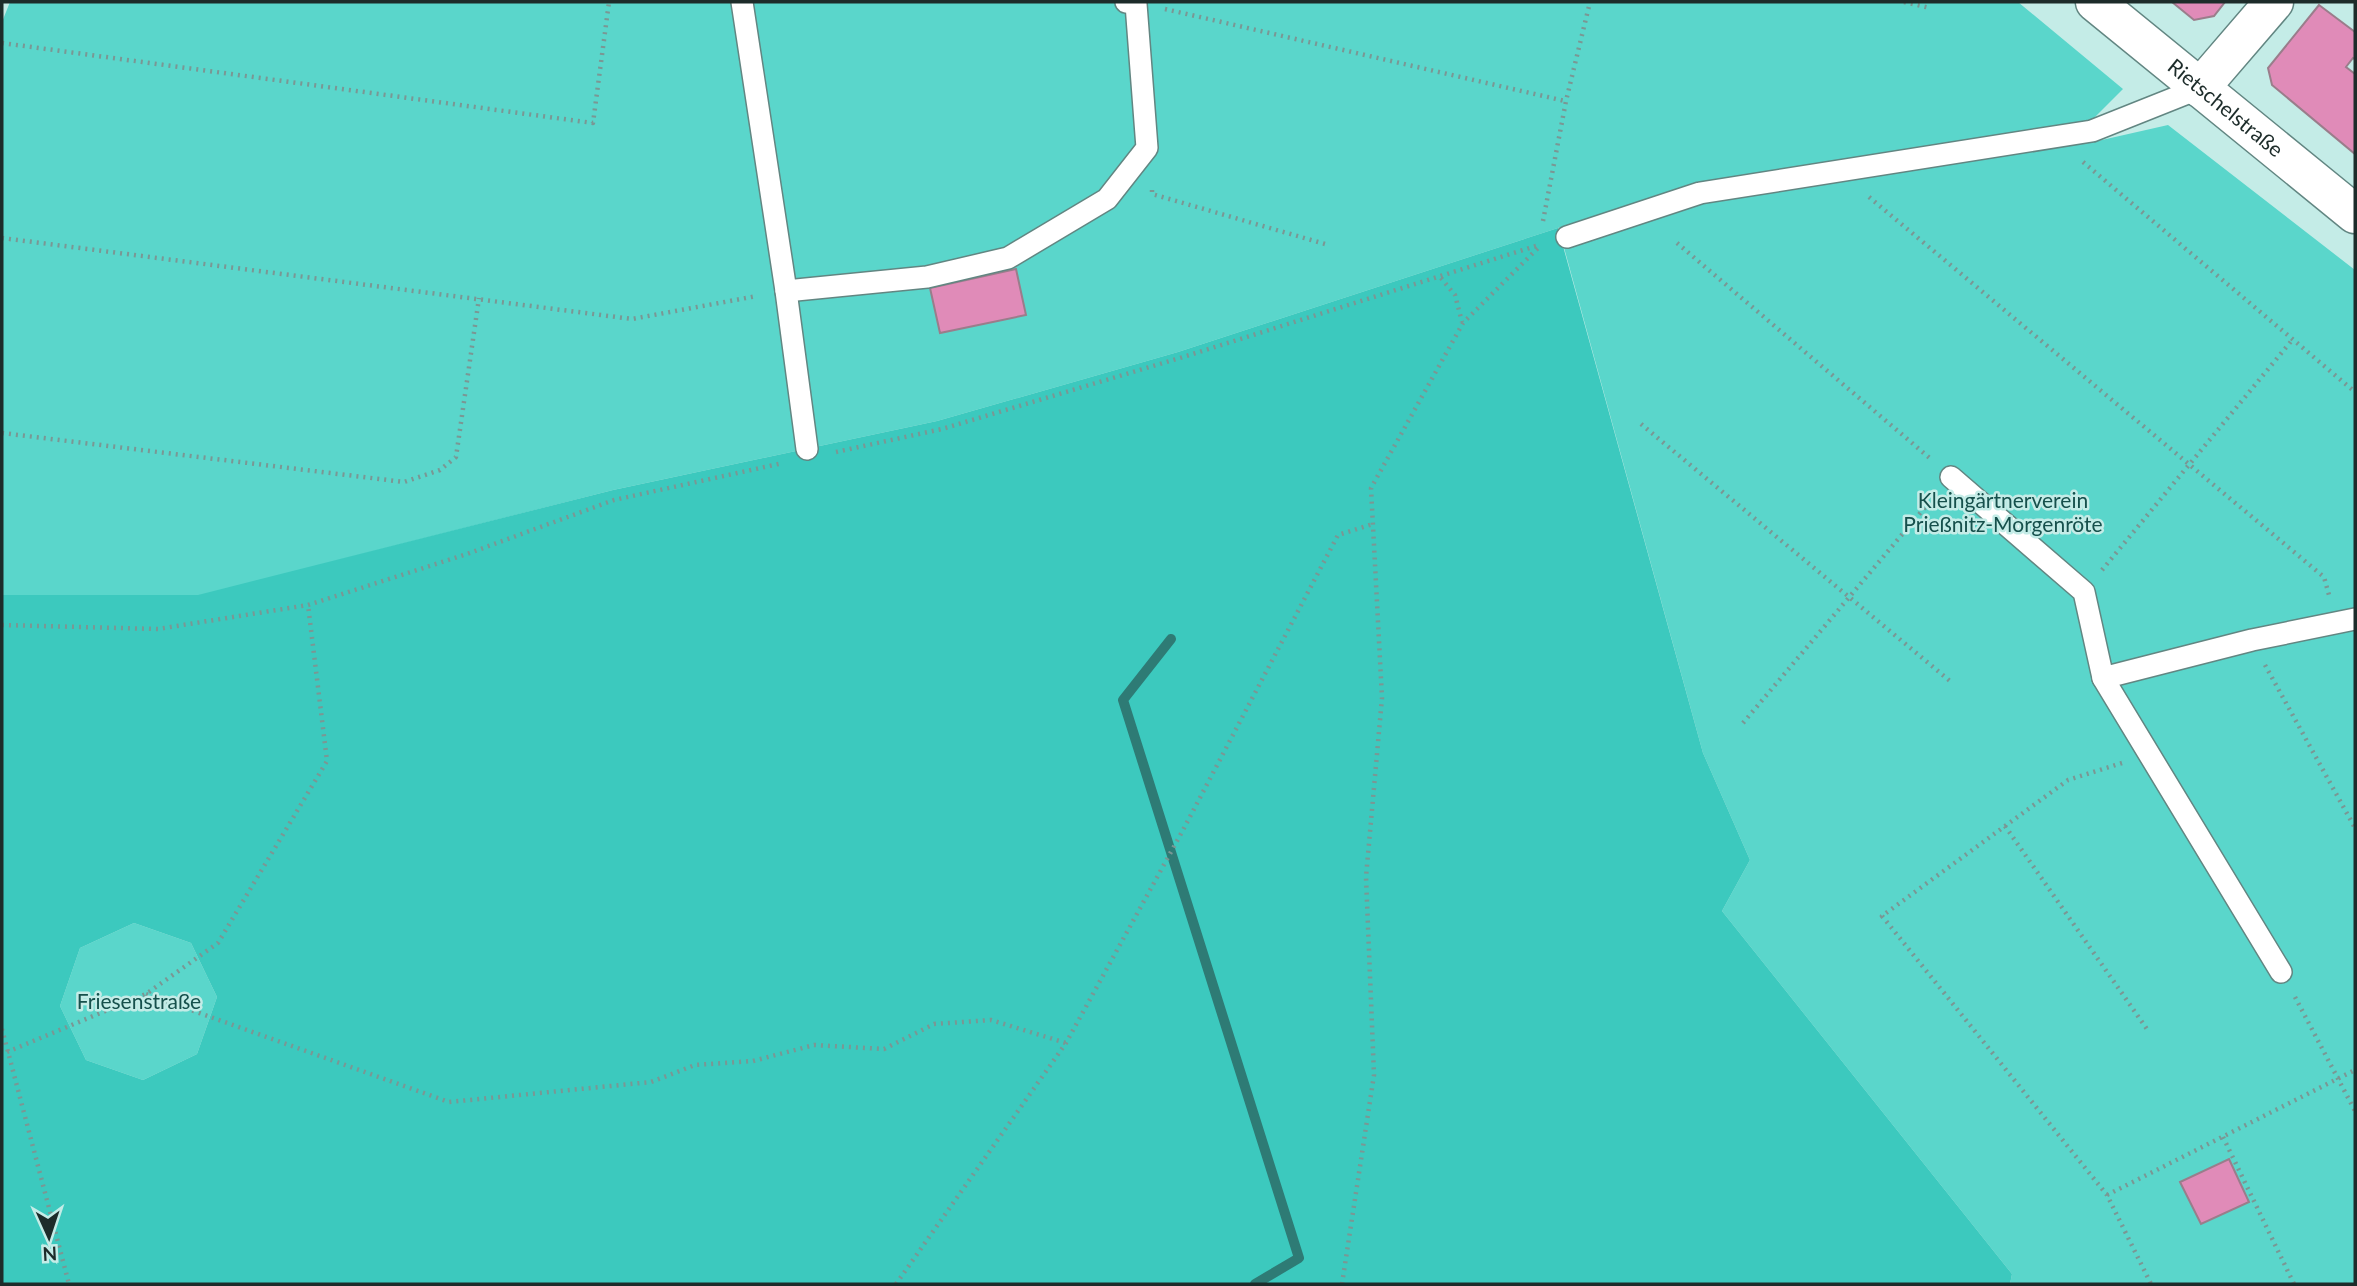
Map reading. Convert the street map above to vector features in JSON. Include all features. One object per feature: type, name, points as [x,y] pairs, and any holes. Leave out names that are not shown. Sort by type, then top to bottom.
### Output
[{"type":"street","name":"Rietschelstraße","points":[[2095,2],[2355,214]]},
{"type":"street","points":[[2200,88],[2274,2]]},
{"type":"lane","points":[[742,2],[807,449]]},
{"type":"lane","points":[[786,291],[927,277],[1008,258],[1107,199],[1147,148],[1131,3]]},
{"type":"lane","points":[[1567,237],[1700,193],[2092,131],[2200,88]]},
{"type":"lane","points":[[1951,477],[2084,592],[2103,678],[2281,972]]},
{"type":"lane","points":[[2103,678],[2252,640],[2346,622]]},
{"type":"path","points":[[2,43],[593,123],[610,2]]},
{"type":"path","points":[[1542,227],[1566,101],[1590,2]]},
{"type":"path","points":[[1904,2],[1930,8]]},
{"type":"path","points":[[1131,3],[1566,101]]},
{"type":"path","points":[[2052,137],[2355,392]]},
{"type":"path","points":[[1147,148],[1152,194],[1325,244]]},
{"type":"path","points":[[1869,197],[2324,577],[2346,622]]},
{"type":"path","points":[[2,238],[632,319],[786,291]]},
{"type":"path","points":[[1677,243],[1951,477],[1744,723]]},
{"type":"path","points":[[1342,1284],[1374,1075],[1366,877],[1382,698],[1371,488],[1462,323],[1543,244]]},
{"type":"path","points":[[1441,278],[1455,295],[1462,323]]},
{"type":"path","points":[[2,433],[404,482],[440,471],[456,457],[479,298]]},
{"type":"path","points":[[2084,592],[2293,339]]},
{"type":"path","points":[[1641,424],[1950,681]]},
{"type":"path","points":[[896,1284],[1066,1043],[1177,842],[1338,535],[1373,524]]},
{"type":"path","points":[[7,1052],[146,994],[218,943],[327,761],[308,605]]},
{"type":"path","points":[[2252,640],[2355,828]]},
{"type":"path","points":[[2149,754],[2068,779],[1882,916],[2107,1195],[2151,1284]]},
{"type":"path","points":[[2005,825],[2149,1032]]},
{"type":"path","points":[[2281,972],[2355,1111]]},
{"type":"path","points":[[146,994],[449,1102],[651,1082],[695,1065],[753,1062],[814,1045],[884,1049],[934,1024],[991,1020],[1066,1043]]},
{"type":"path","points":[[2,1029],[69,1284]]},
{"type":"path","points":[[2107,1195],[2355,1070]]},
{"type":"path","points":[[2223,1137],[2294,1284]]},
{"type":"green space","points":[[10,2],[2018,2],[2123,89],[2091,121],[1698,185],[1178,352],[937,421],[613,490],[198,596],[2,595],[2,22]]},
{"type":"green space","name":"Kleingärtnerverein Prießnitz-Morgenröte","points":[[2168,125],[2355,270],[2355,1284],[2010,1284],[2012,1274],[1722,911],[1750,860],[1703,753],[1563,244],[1702,200],[2093,142]]},
{"type":"green space","name":"Friesenstraße","points":[[134,923],[191,943],[217,997],[197,1054],[143,1080],[86,1060],[60,1006],[80,948]]},
{"type":"shaded area","points":[[1558,228],[1703,753],[1750,860],[1722,911],[2012,1274],[2010,1284],[2,1284],[2,595],[198,595],[613,490],[937,421],[1178,352]],"holes":[[[134,923],[191,943],[217,997],[197,1054],[143,1080],[86,1060],[60,1006],[80,948]]]},
{"type":"building","points":[[2172,2],[2225,2],[2214,16],[2194,20]]},
{"type":"building","points":[[2319,5],[2355,32],[2355,59],[2346,67],[2355,74],[2355,154],[2272,85],[2268,68]]},
{"type":"building","points":[[1016,269],[1026,315],[940,333],[930,288]]},
{"type":"building","points":[[2229,1159],[2249,1202],[2201,1224],[2180,1182]]},
{"type":"waterway","points":[[1171,639],[1123,700],[1299,1258],[1255,1284]]}]
